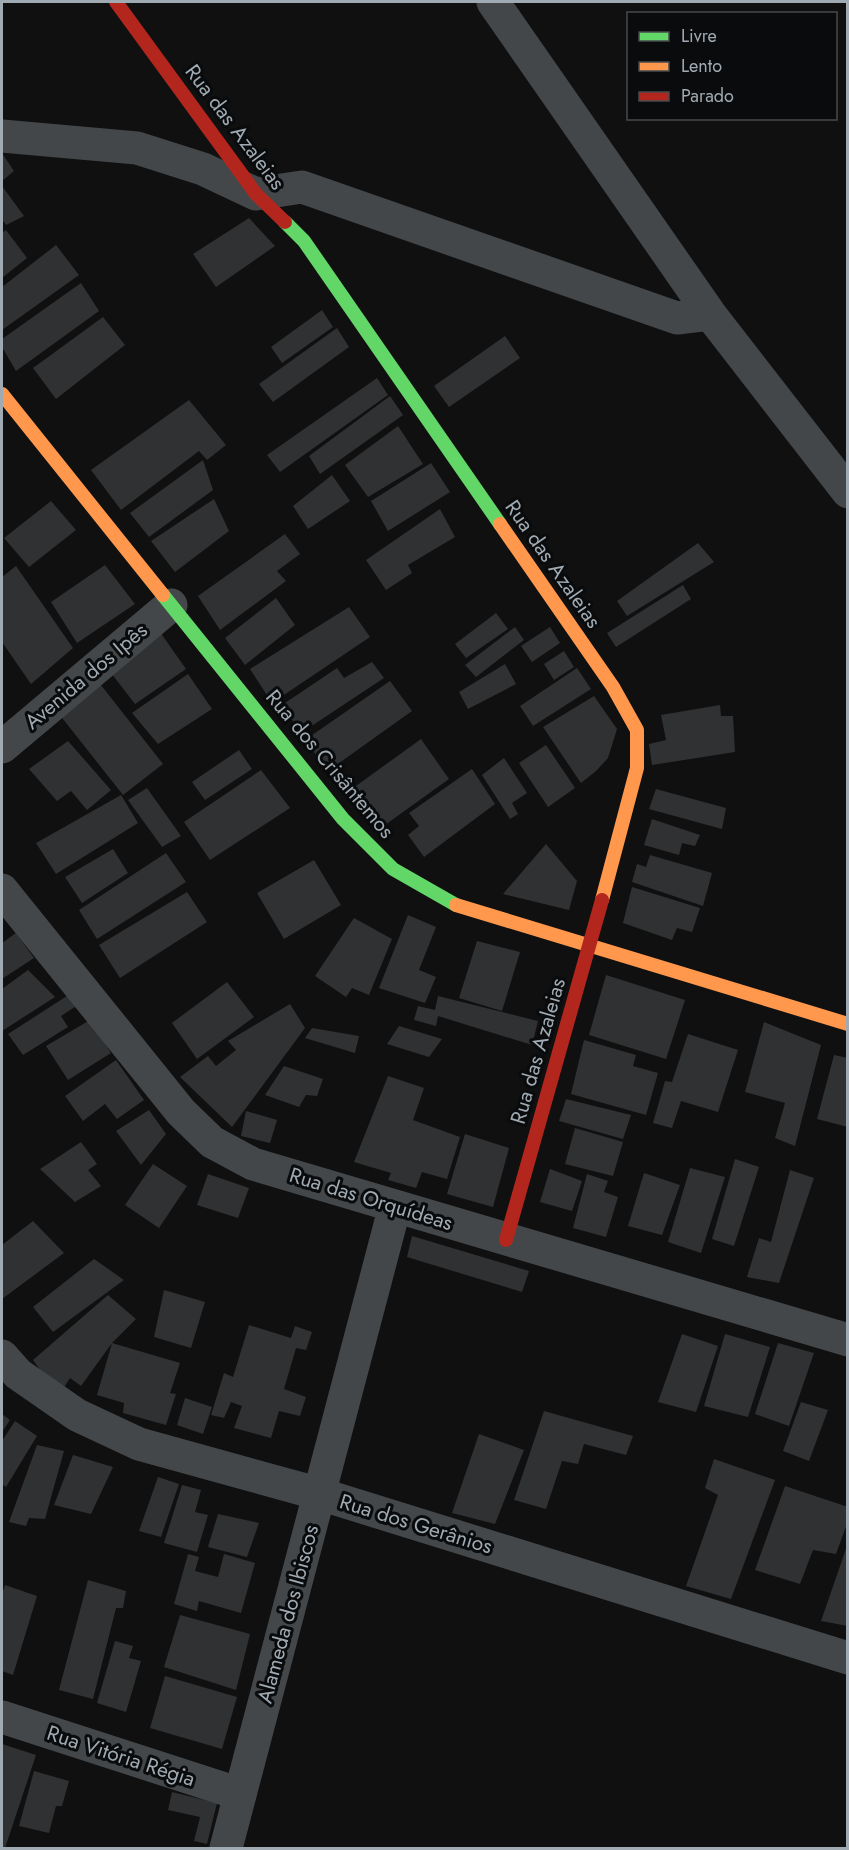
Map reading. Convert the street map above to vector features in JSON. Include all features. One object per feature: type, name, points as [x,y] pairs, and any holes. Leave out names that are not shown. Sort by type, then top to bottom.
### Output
[{"type":"street","name":"Rua das Azaleias","points":[[116,2],[256,194],[304,241],[613,687],[637,730],[637,768],[590,946],[506,1240]]},
{"type":"street","points":[[493,2],[710,314],[848,492]]},
{"type":"street","points":[[2,136],[137,148],[203,169],[256,194],[302,187],[677,318],[710,314]]},
{"type":"street","name":"Rua dos Crisântemos","points":[[2,394],[343,819],[393,869],[455,905],[848,1024]]},
{"type":"street","name":"Avenida dos Ipês","points":[[2,747],[171,605]]},
{"type":"street","name":"Rua das Orquídeas","points":[[2,890],[181,1112],[213,1142],[253,1164],[848,1340]]},
{"type":"street","name":"Alameda dos Ibiscos","points":[[226,1848],[395,1206]]},
{"type":"street","name":"Rua dos Gerânios","points":[[2,1356],[18,1374],[77,1415],[139,1444],[320,1494],[848,1658]]},
{"type":"street","name":"Rua Vitória Régia","points":[[2,1717],[240,1794]]},
{"type":"building","points":[[2,153],[14,171],[2,181]]},
{"type":"building","points":[[2,186],[24,216],[6,225],[2,219]]},
{"type":"building","points":[[249,218],[275,246],[216,287],[193,254]]},
{"type":"building","points":[[6,230],[27,258],[2,278],[2,233]]},
{"type":"building","points":[[56,245],[79,275],[2,330],[2,287]]},
{"type":"building","points":[[81,283],[99,311],[16,371],[2,347],[2,339]]},
{"type":"building","points":[[322,310],[333,327],[282,363],[271,347]]},
{"type":"building","points":[[103,317],[125,345],[56,399],[33,368]]},
{"type":"building","points":[[337,328],[349,347],[273,402],[259,384]]},
{"type":"building","points":[[505,336],[520,358],[449,407],[434,386]]},
{"type":"building","points":[[377,378],[388,395],[280,472],[267,455]]},
{"type":"building","points":[[390,396],[403,415],[320,474],[309,456]]},
{"type":"building","points":[[189,400],[226,445],[207,460],[199,451],[121,510],[91,470]]},
{"type":"building","points":[[398,426],[423,464],[368,497],[345,465]]},
{"type":"building","points":[[203,460],[213,490],[149,537],[130,513]]},
{"type":"building","points":[[431,463],[450,492],[388,531],[371,501]]},
{"type":"building","points":[[332,475],[350,501],[308,529],[293,506]]},
{"type":"building","points":[[214,499],[229,531],[175,572],[151,541]]},
{"type":"building","points":[[51,501],[76,530],[29,567],[4,538]]},
{"type":"building","points":[[440,509],[455,537],[408,565],[412,573],[386,590],[366,560]]},
{"type":"building","points":[[285,534],[300,554],[277,571],[286,581],[220,630],[198,596]]},
{"type":"building","points":[[698,543],[714,562],[627,616],[617,601]]},
{"type":"building","points":[[105,565],[135,604],[77,643],[51,602]]},
{"type":"building","points":[[16,566],[73,648],[31,684],[2,642],[2,577]]},
{"type":"building","points":[[683,585],[691,599],[616,647],[607,633]]},
{"type":"building","points":[[276,598],[295,625],[245,665],[225,638]]},
{"type":"building","points":[[349,607],[370,637],[272,703],[250,669]]},
{"type":"building","points":[[496,613],[508,629],[466,658],[455,644]]},
{"type":"building","points":[[515,627],[524,640],[476,677],[465,665]]},
{"type":"building","points":[[550,627],[560,643],[532,662],[521,646]]},
{"type":"building","points":[[160,632],[186,669],[135,704],[108,669]]},
{"type":"building","points":[[564,651],[574,667],[554,680],[544,664]]},
{"type":"building","points":[[372,662],[384,678],[301,733],[282,705],[337,668],[344,678]]},
{"type":"building","points":[[505,664],[516,684],[468,709],[459,692]]},
{"type":"building","points":[[577,668],[591,689],[533,726],[520,706]]},
{"type":"building","points":[[188,674],[212,709],[158,744],[132,713]]},
{"type":"building","points":[[97,680],[163,764],[123,795],[59,714]]},
{"type":"building","points":[[390,681],[412,711],[328,771],[305,740]]},
{"type":"building","points":[[594,696],[617,729],[608,758],[581,783],[543,727]]},
{"type":"building","points":[[720,705],[721,716],[733,716],[735,752],[652,765],[649,744],[666,740],[661,715]]},
{"type":"building","points":[[421,739],[449,779],[378,830],[349,791]]},
{"type":"building","points":[[68,741],[111,790],[87,810],[71,791],[57,801],[29,769]]},
{"type":"building","points":[[546,745],[575,788],[548,807],[519,763]]},
{"type":"building","points":[[239,750],[252,769],[205,800],[192,782]]},
{"type":"building","points":[[504,758],[527,793],[512,803],[518,814],[510,819],[482,775]]},
{"type":"building","points":[[472,769],[495,804],[424,857],[408,835],[419,826],[409,813]]},
{"type":"building","points":[[261,770],[290,808],[210,860],[184,822]]},
{"type":"building","points":[[147,788],[181,836],[162,847],[128,800]]},
{"type":"building","points":[[656,789],[726,808],[722,829],[649,809]]},
{"type":"building","points":[[121,795],[138,823],[56,874],[36,843]]},
{"type":"building","points":[[652,819],[700,835],[695,846],[682,843],[679,855],[644,845]]},
{"type":"building","points":[[546,844],[577,881],[569,910],[503,894]]},
{"type":"building","points":[[113,849],[128,873],[82,903],[65,877]]},
{"type":"building","points":[[166,853],[186,882],[97,939],[79,910]]},
{"type":"building","points":[[650,855],[712,873],[703,906],[632,882],[637,864],[646,867]]},
{"type":"building","points":[[314,860],[341,905],[284,939],[257,893]]},
{"type":"building","points":[[632,887],[700,908],[692,932],[677,928],[672,940],[623,923]]},
{"type":"building","points":[[187,892],[207,922],[120,978],[99,945]]},
{"type":"building","points":[[408,915],[436,927],[419,970],[436,977],[425,1003],[379,988]]},
{"type":"building","points":[[354,918],[392,939],[369,995],[352,988],[346,997],[315,976]]},
{"type":"building","points":[[16,933],[34,958],[2,979],[2,943]]},
{"type":"building","points":[[477,941],[520,952],[502,1011],[459,998]]},
{"type":"building","points":[[28,970],[55,997],[2,1031],[2,989]]},
{"type":"building","points":[[606,975],[685,1000],[666,1059],[589,1035]]},
{"type":"building","points":[[227,982],[254,1017],[197,1059],[172,1023]]},
{"type":"building","points":[[70,994],[78,1005],[61,1016],[68,1027],[23,1055],[8,1034]]},
{"type":"building","points":[[438,996],[538,1021],[532,1045],[438,1016],[436,1026],[414,1020],[418,1006],[435,1010]]},
{"type":"building","points":[[290,1004],[305,1028],[232,1127],[180,1077],[208,1056],[216,1066],[236,1050],[228,1041]]},
{"type":"building","points":[[90,1020],[111,1053],[68,1080],[46,1046]]},
{"type":"building","points":[[764,1022],[821,1045],[795,1146],[775,1138],[785,1103],[745,1092]]},
{"type":"building","points":[[399,1026],[442,1039],[429,1057],[387,1044]]},
{"type":"building","points":[[312,1028],[359,1036],[355,1053],[305,1038]]},
{"type":"building","points":[[688,1034],[738,1050],[718,1112],[681,1101],[672,1128],[653,1123],[665,1081],[672,1082]]},
{"type":"building","points":[[584,1040],[636,1055],[633,1066],[658,1073],[646,1115],[571,1094]]},
{"type":"building","points":[[834,1055],[848,1058],[848,1127],[817,1119]]},
{"type":"building","points":[[116,1060],[144,1100],[117,1119],[105,1104],[83,1121],[65,1096]]},
{"type":"building","points":[[284,1066],[323,1079],[317,1096],[306,1095],[299,1107],[265,1095]]},
{"type":"building","points":[[388,1076],[424,1088],[413,1120],[460,1137],[447,1179],[422,1172],[416,1188],[388,1180],[391,1173],[354,1162]]},
{"type":"building","points":[[566,1099],[631,1115],[623,1139],[559,1121]]},
{"type":"building","points":[[149,1110],[166,1134],[141,1165],[116,1131]]},
{"type":"building","points":[[246,1111],[277,1120],[270,1143],[241,1136]]},
{"type":"building","points":[[575,1128],[623,1142],[613,1176],[565,1164]]},
{"type":"building","points":[[465,1134],[509,1148],[493,1207],[447,1194]]},
{"type":"building","points":[[81,1142],[97,1164],[88,1170],[101,1186],[75,1202],[40,1169]]},
{"type":"building","points":[[735,1159],[759,1167],[734,1246],[712,1239]]},
{"type":"building","points":[[153,1164],[187,1186],[159,1228],[125,1205]]},
{"type":"building","points":[[690,1168],[725,1177],[701,1253],[668,1242]]},
{"type":"building","points":[[550,1169],[582,1181],[572,1211],[540,1202]]},
{"type":"building","points":[[790,1170],[814,1178],[779,1283],[747,1277],[759,1238],[771,1242]]},
{"type":"building","points":[[644,1173],[680,1185],[662,1235],[628,1226]]},
{"type":"building","points":[[208,1174],[249,1188],[238,1218],[197,1205]]},
{"type":"building","points":[[587,1174],[608,1181],[604,1192],[618,1197],[606,1237],[573,1228]]},
{"type":"building","points":[[33,1221],[64,1253],[2,1299],[2,1245]]},
{"type":"building","points":[[412,1236],[529,1271],[522,1292],[407,1257]]},
{"type":"building","points":[[94,1259],[124,1280],[53,1332],[33,1307]]},
{"type":"building","points":[[164,1290],[205,1302],[191,1348],[154,1337]]},
{"type":"building","points":[[108,1295],[136,1319],[112,1343],[81,1386],[70,1378],[63,1389],[46,1378],[33,1360]]},
{"type":"building","points":[[249,1325],[291,1338],[295,1326],[312,1332],[306,1350],[296,1348],[284,1389],[306,1397],[300,1416],[279,1411],[271,1438],[234,1428],[242,1406],[231,1402],[224,1418],[211,1415],[224,1373],[233,1377]]},
{"type":"building","points":[[682,1334],[718,1346],[696,1412],[658,1402]]},
{"type":"building","points":[[725,1334],[770,1347],[748,1417],[704,1406]]},
{"type":"building","points":[[112,1343],[180,1363],[170,1393],[176,1394],[166,1425],[123,1413],[124,1403],[97,1395]]},
{"type":"building","points":[[778,1343],[814,1353],[789,1426],[755,1414]]},
{"type":"building","points":[[185,1398],[212,1407],[203,1434],[177,1425]]},
{"type":"building","points":[[801,1402],[828,1410],[809,1461],[783,1451]]},
{"type":"building","points":[[544,1411],[633,1436],[626,1455],[584,1444],[578,1464],[562,1461],[546,1509],[514,1500]]},
{"type":"building","points":[[2,1414],[10,1420],[2,1432]]},
{"type":"building","points":[[15,1421],[37,1436],[6,1487],[2,1484],[2,1441]]},
{"type":"building","points":[[479,1434],[524,1450],[495,1524],[452,1513]]},
{"type":"building","points":[[37,1445],[64,1451],[45,1519],[29,1518],[26,1526],[9,1522]]},
{"type":"building","points":[[73,1455],[113,1467],[91,1514],[54,1505]]},
{"type":"building","points":[[714,1459],[775,1480],[731,1599],[686,1586],[718,1495],[705,1488]]},
{"type":"building","points":[[158,1477],[179,1484],[161,1537],[139,1531]]},
{"type":"building","points":[[182,1485],[201,1490],[195,1512],[208,1515],[197,1552],[164,1543]]},
{"type":"building","points":[[785,1486],[848,1507],[848,1521],[836,1554],[813,1550],[800,1584],[755,1570]]},
{"type":"building","points":[[218,1514],[259,1523],[247,1557],[208,1547]]},
{"type":"building","points":[[848,1543],[848,1626],[821,1621]]},
{"type":"building","points":[[188,1554],[199,1557],[195,1571],[218,1577],[224,1554],[255,1563],[241,1613],[199,1601],[197,1611],[174,1604]]},
{"type":"building","points":[[88,1580],[126,1591],[123,1608],[116,1608],[93,1699],[59,1690]]},
{"type":"building","points":[[5,1585],[37,1596],[13,1675],[2,1671],[2,1594]]},
{"type":"building","points":[[180,1615],[250,1634],[236,1690],[164,1667]]},
{"type":"building","points":[[115,1641],[133,1646],[129,1658],[141,1661],[126,1712],[97,1703]]},
{"type":"building","points":[[165,1676],[237,1697],[222,1749],[150,1728]]},
{"type":"building","points":[[2,1744],[36,1755],[5,1848],[2,1848]]},
{"type":"building","points":[[34,1771],[69,1781],[62,1806],[56,1806],[49,1833],[19,1826]]},
{"type":"building","points":[[172,1792],[217,1803],[207,1844],[194,1841],[200,1817],[168,1810]]},
{"type":"traffic: fast","points":[[285,222],[304,241],[500,524]]},
{"type":"traffic: fast","points":[[163,595],[343,819],[393,869],[456,905]]},
{"type":"traffic: slow","points":[[2,394],[163,595]]},
{"type":"traffic: slow","points":[[500,524],[613,687],[637,730],[637,768],[602,900]]},
{"type":"traffic: slow","points":[[456,905],[848,1024]]},
{"type":"traffic: jam","points":[[116,2],[256,194],[285,222]]},
{"type":"traffic: jam","points":[[506,1240],[602,900]]}]
